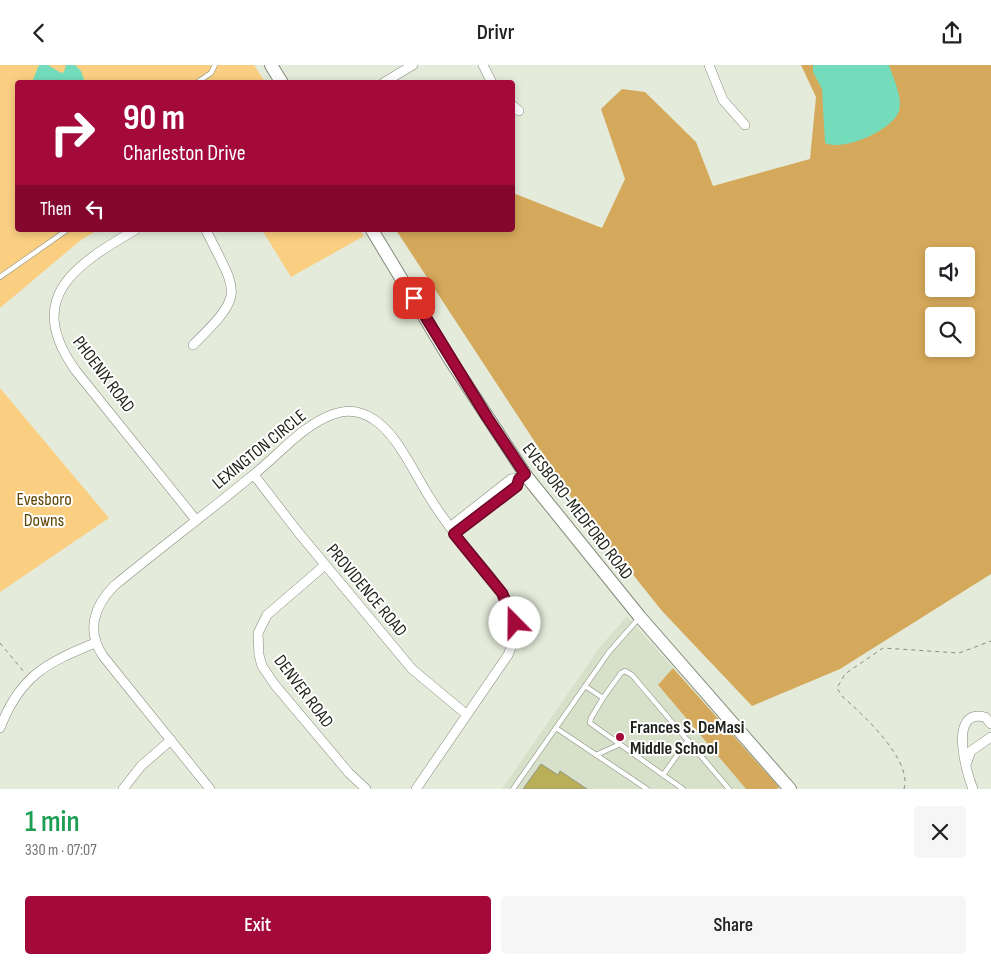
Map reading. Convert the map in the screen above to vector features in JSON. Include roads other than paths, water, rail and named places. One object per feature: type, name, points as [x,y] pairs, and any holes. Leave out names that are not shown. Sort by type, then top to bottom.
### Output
[{"type":"street","points":[[271,65],[280,80]]},
{"type":"street","points":[[388,80],[413,65]]},
{"type":"street","points":[[483,65],[490,80]]},
{"type":"street","points":[[710,65],[723,101],[734,116],[745,125]]},
{"type":"street","name":"PHOENIX ROAD","points":[[132,232],[90,258],[70,275],[63,285],[55,310],[57,336],[76,371],[196,520]]},
{"type":"street","points":[[193,345],[226,311],[232,293],[224,263],[207,232]]},
{"type":"street","name":"EVESBORO-MEDFORD ROAD","points":[[373,232],[522,476],[640,617],[790,789]]},
{"type":"street","name":"LEXINGTON CIRCLE","points":[[95,643],[93,620],[106,594],[314,425],[333,414],[353,411],[363,414],[382,425],[452,530],[502,593],[515,623],[514,639],[508,655],[416,789]]},
{"type":"street","name":"PROVIDENCE ROAD","points":[[254,475],[325,565],[412,669],[466,714]]},
{"type":"street","points":[[452,530],[517,486],[522,476]]},
{"type":"street","name":"DENVER ROAD","points":[[325,565],[267,615],[258,633],[259,655],[262,666],[275,685],[349,773],[366,789]]},
{"type":"street","points":[[0,728],[12,701],[30,678],[55,660],[95,643],[113,670],[210,789]]},
{"type":"street","points":[[973,789],[966,764],[962,734],[964,724],[975,716],[985,717],[991,724]]},
{"type":"street","points":[[966,764],[971,751],[991,737]]},
{"type":"street","points":[[123,789],[141,766],[171,740]]},
{"type":"lane","points":[[200,80],[211,73],[215,65]]},
{"type":"lane","points":[[0,277],[64,232]]},
{"type":"lane","points":[[513,789],[609,652],[640,617]]},
{"type":"lane","points":[[683,789],[618,745],[590,723],[591,718],[620,673],[625,671],[632,675],[729,789]]},
{"type":"lane","points":[[585,686],[604,699]]},
{"type":"lane","points":[[556,728],[647,789]]},
{"type":"lane","points":[[662,775],[688,740]]},
{"type":"lane","points":[[596,755],[618,745]]},
{"type":"place","name":"Frances S. DeMasi Middle School","points":[[620,737]]},
{"type":"park label","name":"Evesboro Downs","points":[[44,510]]}]
